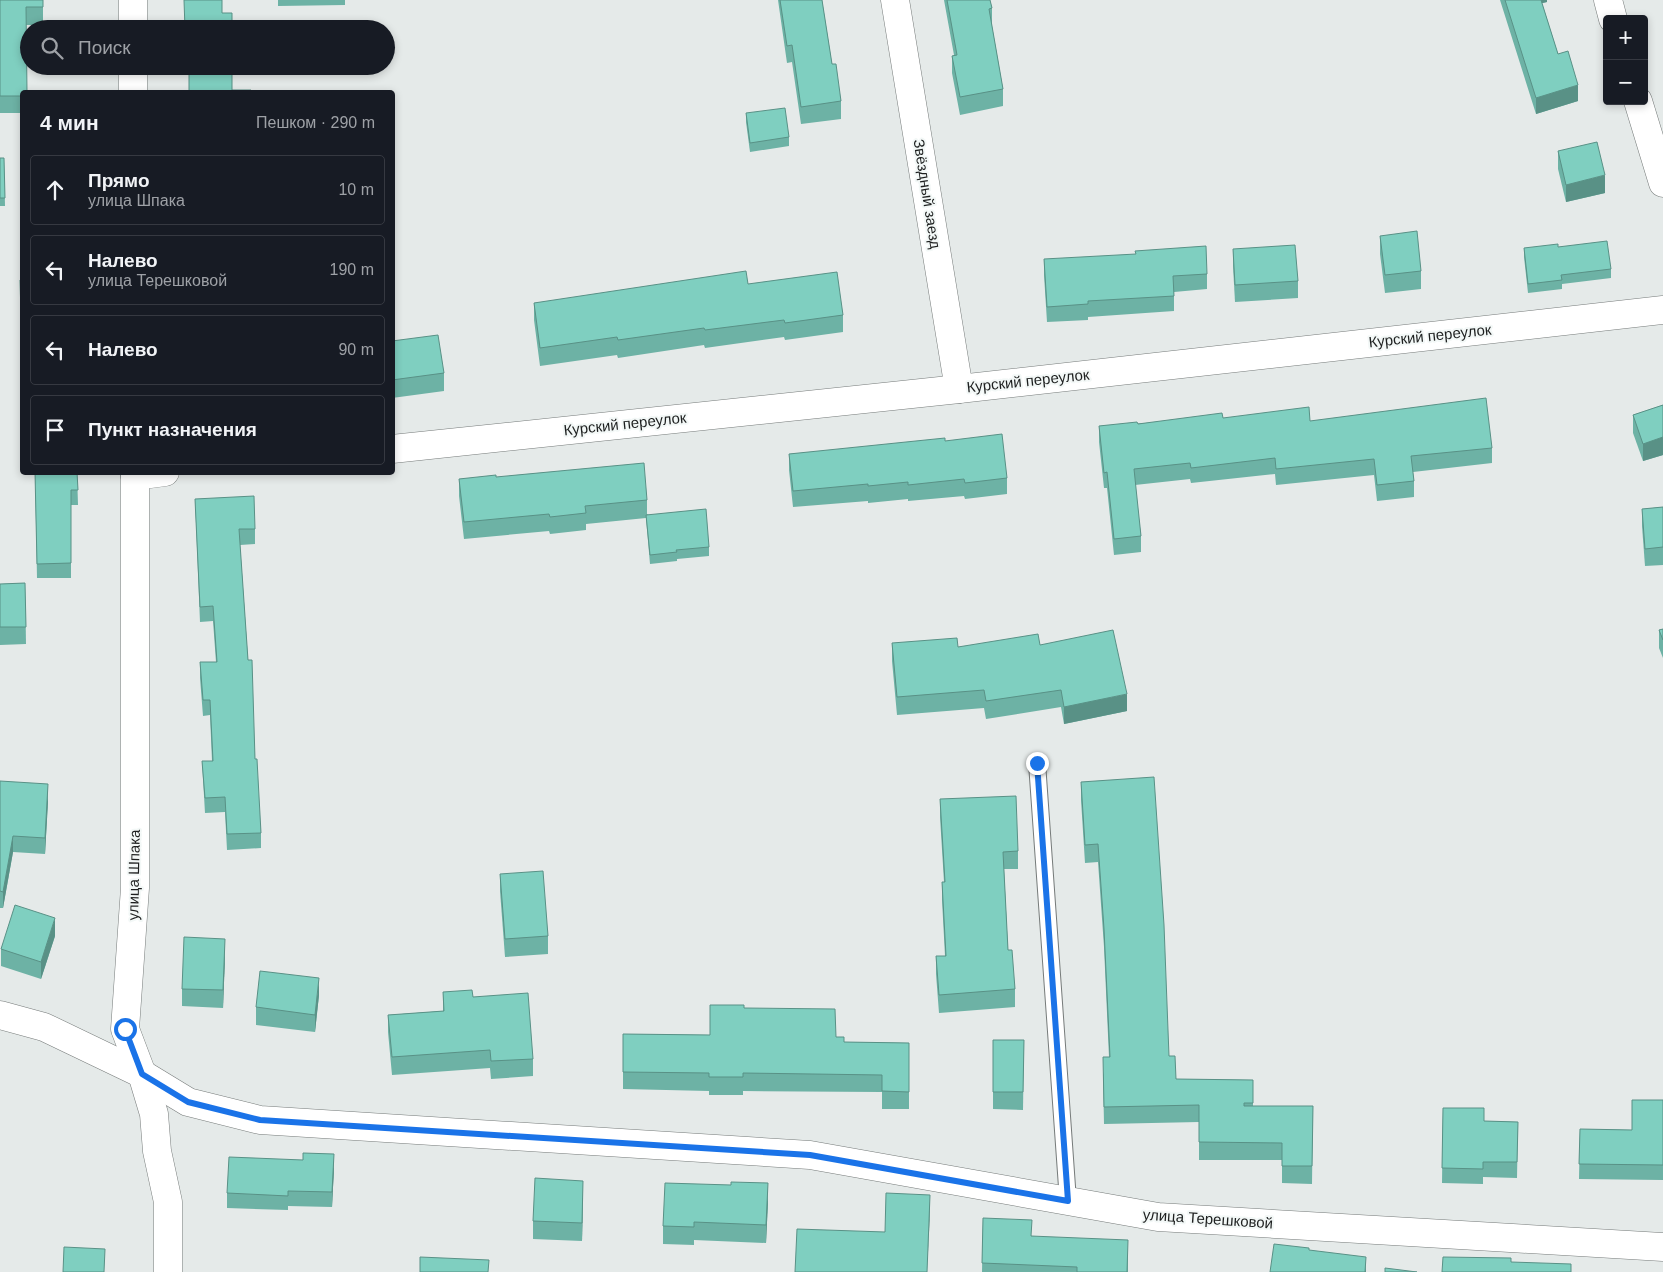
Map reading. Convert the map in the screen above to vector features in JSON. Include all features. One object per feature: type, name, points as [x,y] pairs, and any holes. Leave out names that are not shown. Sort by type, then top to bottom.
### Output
[{"type":"street","points":[[133,0],[133,20]]},
{"type":"street","name":"Звёздный заезд","points":[[895,0],[959,389]]},
{"type":"street","points":[[1608,0],[1612,15]]},
{"type":"street","points":[[133,75],[133,90]]},
{"type":"street","points":[[1639,105],[1663,183]]},
{"type":"street","name":"Курский переулок","points":[[395,448],[959,389],[1663,310]]},
{"type":"street","name":"улица Шпака","points":[[135,475],[135,888],[125,1029],[142,1074],[154,1114],[157,1151],[168,1202],[168,1272]]},
{"type":"street","name":"улица Терешковой","points":[[0,1015],[44,1027],[142,1074],[188,1102],[260,1120],[810,1155],[1158,1217],[1663,1247]]},
{"type":"lane","points":[[1037,763],[1068,1201]]},
{"type":"building","points":[[0,0],[43,0],[43,7],[26,7],[26,20],[20,20],[20,75],[27,75],[27,90],[20,90],[20,96],[0,96]]},
{"type":"building","points":[[184,0],[222,0],[222,13],[232,13],[232,20],[185,20]]},
{"type":"building","points":[[780,0],[822,0],[832,64],[836,64],[841,101],[801,107],[792,45],[787,46]]},
{"type":"building","points":[[947,0],[990,0],[992,8],[989,9],[1003,89],[960,97],[952,56],[957,55]]},
{"type":"building","points":[[1505,0],[1541,0],[1558,54],[1568,51],[1578,85],[1536,98]]},
{"type":"building","points":[[189,75],[232,75],[232,90],[189,90]]},
{"type":"building","points":[[785,108],[789,137],[750,143],[746,113]]},
{"type":"building","points":[[1597,142],[1605,175],[1566,185],[1558,151]]},
{"type":"building","points":[[0,158],[4,158],[5,198],[0,198]]},
{"type":"building","points":[[1417,231],[1421,271],[1385,275],[1380,236]]},
{"type":"building","points":[[1607,241],[1611,269],[1561,275],[1562,280],[1528,284],[1524,248],[1558,244],[1558,247]]},
{"type":"building","points":[[1295,245],[1298,281],[1235,285],[1233,249]]},
{"type":"building","points":[[1206,246],[1207,274],[1173,276],[1174,296],[1088,301],[1088,304],[1047,307],[1044,259],[1136,254],[1135,251]]},
{"type":"building","points":[[746,271],[748,284],[837,272],[843,315],[785,323],[784,320],[705,330],[704,328],[618,340],[617,337],[540,348],[534,303]]},
{"type":"building","points":[[438,335],[444,373],[395,380],[395,341]]},
{"type":"building","points":[[1486,398],[1492,448],[1411,456],[1414,481],[1377,485],[1374,459],[1276,469],[1275,458],[1191,468],[1190,463],[1134,469],[1141,536],[1114,539],[1107,472],[1104,473],[1099,426],[1137,422],[1138,424],[1222,413],[1223,418],[1309,407],[1310,421]]},
{"type":"building","points":[[1663,405],[1663,437],[1643,444],[1633,415]]},
{"type":"building","points":[[1002,434],[1007,478],[965,483],[964,479],[908,485],[908,482],[868,486],[868,484],[793,491],[789,454],[945,438],[945,441]]},
{"type":"building","points":[[644,463],[647,500],[585,506],[586,513],[550,517],[549,514],[464,522],[459,479]]},
{"type":"building","points":[[35,475],[77,475],[78,490],[71,490],[71,563],[37,564]]},
{"type":"building","points":[[254,496],[255,529],[239,529],[248,660],[252,660],[255,759],[257,759],[261,833],[227,834],[225,797],[205,798],[202,761],[213,761],[210,700],[203,700],[200,662],[217,662],[213,606],[200,607],[195,499]]},
{"type":"building","points":[[1663,507],[1663,547],[1645,549],[1642,509]]},
{"type":"building","points":[[706,509],[709,547],[650,555],[646,515]]},
{"type":"building","points":[[25,583],[26,627],[0,627],[0,584]]},
{"type":"building","points":[[1663,629],[1663,640],[1659,630]]},
{"type":"building","points":[[1113,630],[1127,694],[1064,707],[1061,690],[986,701],[984,690],[897,697],[892,643],[957,638],[958,647],[1038,634],[1040,645]]},
{"type":"building","points":[[1154,777],[1164,925],[1169,1056],[1175,1056],[1176,1079],[1253,1080],[1253,1103],[1244,1103],[1244,1106],[1313,1106],[1312,1166],[1282,1166],[1282,1143],[1199,1142],[1199,1105],[1104,1107],[1103,1057],[1110,1057],[1098,844],[1085,845],[1081,782]]},
{"type":"building","points":[[0,781],[48,784],[45,838],[13,836],[3,892],[0,891]]},
{"type":"building","points":[[1016,796],[1018,851],[1003,852],[1008,950],[1012,950],[1015,989],[939,995],[936,956],[946,956],[942,882],[945,882],[940,799]]},
{"type":"building","points":[[543,871],[548,936],[505,939],[500,874]]},
{"type":"building","points":[[15,905],[55,918],[41,962],[1,949]]},
{"type":"building","points":[[184,937],[225,939],[223,990],[182,989]]},
{"type":"building","points":[[260,971],[319,978],[315,1015],[256,1007]]},
{"type":"building","points":[[472,990],[473,997],[528,993],[533,1059],[491,1061],[490,1050],[392,1057],[388,1015],[444,1011],[443,992]]},
{"type":"building","points":[[710,1005],[744,1005],[744,1008],[835,1009],[836,1037],[844,1037],[844,1042],[909,1043],[909,1092],[882,1091],[882,1075],[743,1073],[743,1077],[709,1077],[709,1073],[623,1072],[623,1034],[710,1035]]},
{"type":"building","points":[[993,1040],[1024,1040],[1023,1092],[993,1092]]},
{"type":"building","points":[[1632,1100],[1663,1100],[1663,1165],[1579,1164],[1580,1129],[1632,1130]]},
{"type":"building","points":[[1443,1108],[1484,1108],[1484,1121],[1518,1122],[1517,1162],[1483,1162],[1483,1169],[1442,1168]]},
{"type":"building","points":[[303,1153],[334,1154],[332,1192],[288,1191],[288,1196],[227,1193],[229,1157],[303,1160]]},
{"type":"building","points":[[535,1178],[583,1181],[582,1223],[533,1221]]},
{"type":"building","points":[[731,1182],[768,1183],[766,1225],[694,1222],[694,1227],[663,1226],[665,1183],[731,1185]]},
{"type":"building","points":[[886,1193],[930,1195],[927,1272],[795,1272],[797,1229],[885,1232]]},
{"type":"building","points":[[983,1218],[1032,1220],[1031,1236],[1128,1240],[1127,1272],[1077,1272],[1077,1267],[982,1263]]},
{"type":"building","points":[[1274,1244],[1366,1257],[1365,1272],[1270,1272]]},
{"type":"building","points":[[64,1247],[105,1249],[104,1272],[63,1272]]},
{"type":"building","points":[[420,1257],[489,1260],[488,1272],[420,1272]]},
{"type":"building","points":[[1443,1257],[1511,1258],[1511,1262],[1571,1264],[1571,1272],[1442,1272]]},
{"type":"building","points":[[1385,1268],[1417,1272],[1385,1272]]},
{"type":"route","points":[[125,1029],[142,1074],[188,1102],[260,1120],[810,1155],[1068,1201],[1037,763]]}]
